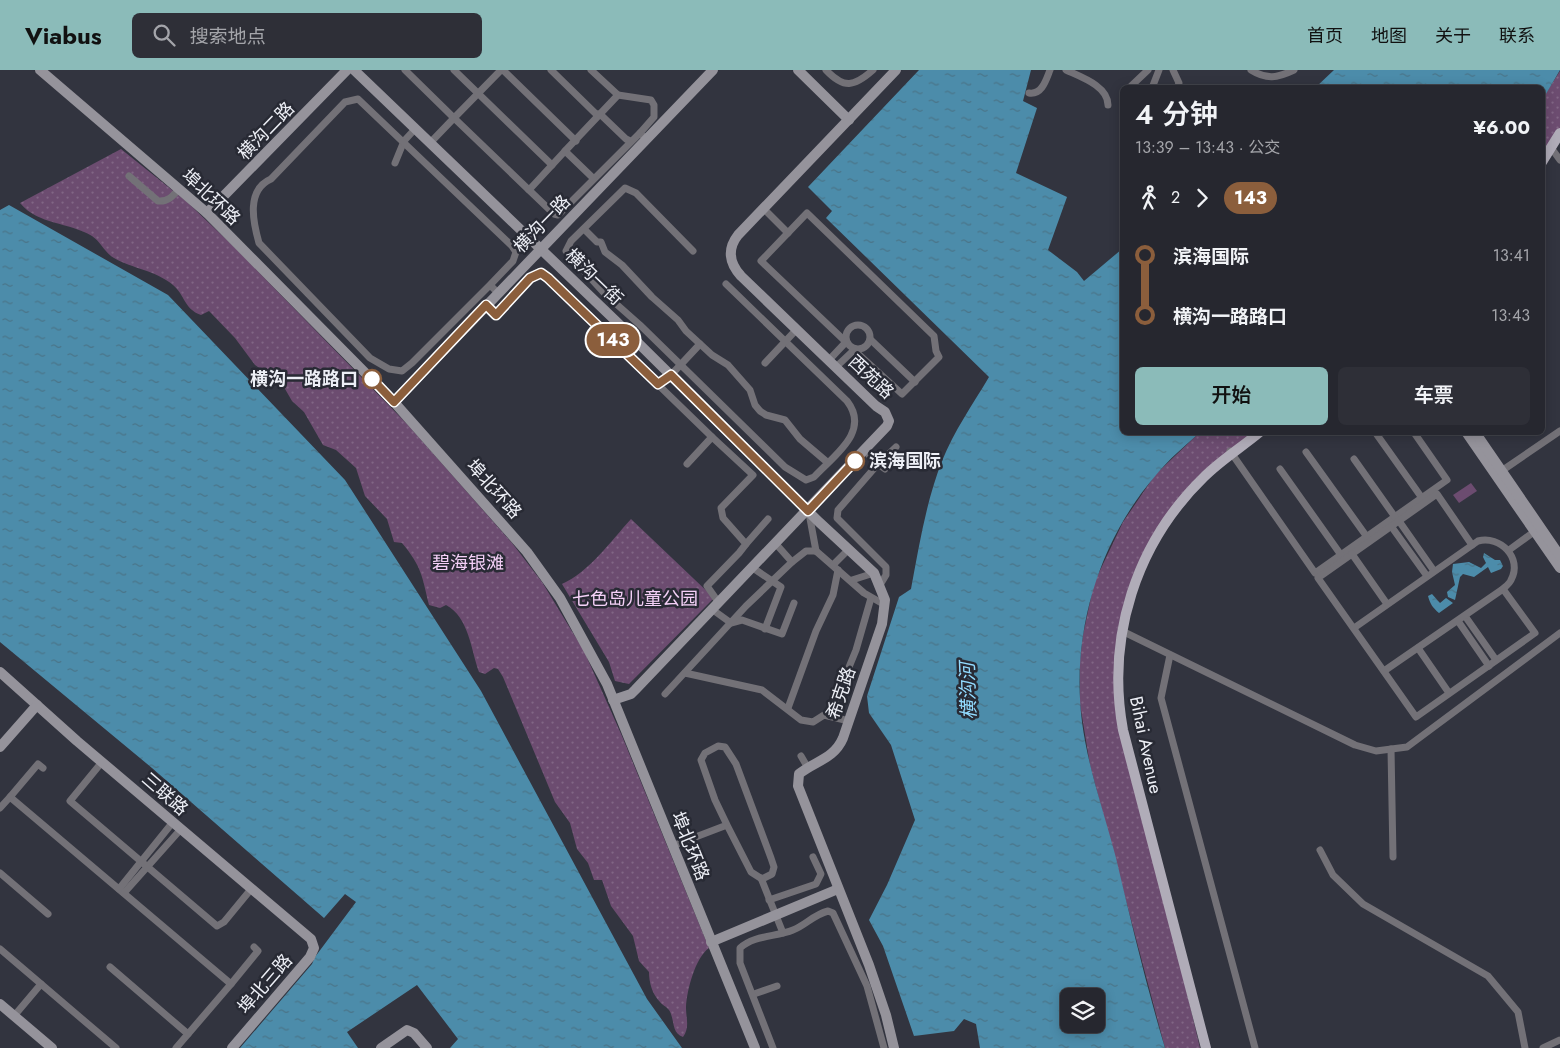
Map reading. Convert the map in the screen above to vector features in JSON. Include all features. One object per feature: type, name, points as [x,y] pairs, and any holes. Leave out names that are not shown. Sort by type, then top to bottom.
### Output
[{"type":"main road","name":"埠北环路","points":[[40,70],[207,213],[394,402],[527,552],[563,604],[598,666],[755,1048]]},
{"type":"main road","name":"横沟二路","points":[[207,213],[348,70]]},
{"type":"main road","name":"横沟一街","points":[[354,70],[671,375],[808,511]]},
{"type":"main road","name":"横沟一路","points":[[394,402],[540,249],[643,136],[713,70]]},
{"type":"main road","points":[[798,70],[849,120]]},
{"type":"main road","name":"西苑路","points":[[613,700],[631,694],[885,430],[889,421],[888,416],[741,276],[732,264],[730,254],[734,241],[763,208],[896,70]]},
{"type":"main road","points":[[1545,168],[1557,151],[1560,133]]},
{"type":"main road","points":[[1545,160],[1557,151]]},
{"type":"main road","name":"Bihai Avenue","points":[[1204,1048],[1122,744],[1115,704],[1114,664],[1126,597],[1147,547],[1186,492],[1252,435]]},
{"type":"main road","name":"Bihai Avenue","points":[[1204,1048],[1123,730],[1118,676],[1122,631],[1137,576],[1161,530],[1193,488],[1231,453],[1256,435]]},
{"type":"main road","points":[[1468,435],[1538,530],[1560,568]]},
{"type":"main road","points":[[1477,435],[1498,473]]},
{"type":"main road","name":"希克路","points":[[808,511],[874,573],[880,585],[885,604],[882,624],[849,721],[836,749],[824,760],[808,768]]},
{"type":"main road","points":[[1538,530],[1560,556]]},
{"type":"main road","name":"三联路","points":[[0,672],[102,762],[311,938]]},
{"type":"main road","points":[[0,747],[37,705]]},
{"type":"main road","points":[[808,768],[799,774],[798,786],[879,992],[894,1048]]},
{"type":"main road","points":[[711,942],[771,907],[838,889]]},
{"type":"main road","name":"埠北三路","points":[[232,1048],[310,957],[314,948],[311,938]]},
{"type":"main road","points":[[0,1004],[52,1048]]},
{"type":"main road","points":[[381,1048],[402,1031],[412,1031],[426,1048]]},
{"type":"street","points":[[405,70],[554,214],[558,214],[630,141],[643,136],[654,117],[654,105],[651,100],[618,96],[591,70]]},
{"type":"street","points":[[454,70],[552,166]]},
{"type":"street","points":[[430,143],[502,70],[576,141]]},
{"type":"street","points":[[551,70],[595,113],[601,115],[630,141]]},
{"type":"street","points":[[826,70],[839,82],[850,84],[864,78],[873,70]]},
{"type":"street","points":[[1029,93],[1034,94],[1040,91],[1050,70]]},
{"type":"street","points":[[1066,70],[1090,82],[1105,93],[1108,98],[1108,105]]},
{"type":"street","points":[[1133,85],[1148,70]]},
{"type":"street","points":[[1153,85],[1159,70]]},
{"type":"street","points":[[1173,70],[1178,85]]},
{"type":"street","points":[[1251,70],[1268,78],[1280,77],[1294,70]]},
{"type":"street","points":[[529,190],[618,96]]},
{"type":"street","points":[[358,99],[363,102],[404,141],[516,252],[514,260],[436,342],[402,371],[389,370],[370,358],[259,243],[254,224],[254,197],[264,182],[271,179],[348,100],[358,99]]},
{"type":"street","points":[[395,163],[404,141],[415,129]]},
{"type":"street","points":[[565,151],[593,178]]},
{"type":"street","points":[[129,176],[158,202],[164,202],[171,198],[179,189]]},
{"type":"street","points":[[693,250],[631,188],[625,188],[568,246],[566,251],[680,365],[797,476],[806,480],[814,477],[852,437],[856,425],[855,413],[847,401],[726,284]]},
{"type":"street","points":[[763,208],[788,233]]},
{"type":"street","points":[[807,213],[934,336],[936,351],[939,357],[902,394],[762,261],[788,233],[807,213]]},
{"type":"street","points":[[584,229],[597,242],[601,242],[605,252],[622,265],[700,344],[728,365],[746,384],[755,405],[760,411],[766,415],[784,420],[800,439],[827,462]]},
{"type":"street","points":[[486,305],[496,315],[530,278],[537,274],[544,275],[753,475],[720,508],[723,518],[746,544]]},
{"type":"street","points":[[490,285],[498,293]]},
{"type":"street","points":[[306,312],[316,303]]},
{"type":"street","points":[[833,364],[846,342],[848,332],[858,324],[865,328],[872,337],[871,340],[915,382]]},
{"type":"street","points":[[765,363],[797,329]]},
{"type":"street","points":[[833,364],[854,350],[863,348],[871,340]]},
{"type":"street","points":[[658,384],[671,375],[700,344]]},
{"type":"street","points":[[1498,473],[1560,431]]},
{"type":"street","points":[[1377,435],[1422,498]]},
{"type":"street","points":[[1317,576],[1391,526],[1422,498],[1447,480],[1417,435]]},
{"type":"street","points":[[687,464],[712,437]]},
{"type":"street","points":[[880,585],[886,575],[886,567],[837,518],[838,510],[878,464],[896,447]]},
{"type":"street","points":[[865,451],[885,469]]},
{"type":"street","points":[[1306,452],[1367,536]]},
{"type":"street","points":[[1231,453],[1416,716],[1535,634],[1503,589]]},
{"type":"street","points":[[1354,459],[1434,571]]},
{"type":"street","points":[[1280,469],[1341,555]]},
{"type":"street","points":[[1317,576],[1367,536],[1436,494],[1472,545]]},
{"type":"street","points":[[808,511],[816,551],[871,598],[885,604]]},
{"type":"street","points":[[731,623],[716,606],[707,586],[768,519]]},
{"type":"street","points":[[1391,526],[1426,576]]},
{"type":"street","points":[[1509,550],[1538,530]]},
{"type":"street","points":[[1354,628],[1472,545],[1484,539],[1494,541],[1509,550],[1512,556],[1513,569],[1511,580],[1503,589],[1384,671]]},
{"type":"street","points":[[776,544],[792,562]]},
{"type":"street","points":[[788,708],[816,631],[833,595],[835,567],[848,550]]},
{"type":"street","points":[[665,694],[731,623],[792,562],[806,551],[816,551]]},
{"type":"street","points":[[1352,554],[1388,604]]},
{"type":"street","points":[[753,568],[781,587],[765,629]]},
{"type":"street","points":[[852,580],[874,573]]},
{"type":"street","points":[[829,716],[856,650],[871,598]]},
{"type":"street","points":[[731,623],[742,620],[782,634],[794,603]]},
{"type":"street","points":[[1465,616],[1496,660]]},
{"type":"street","points":[[1458,621],[1489,666]]},
{"type":"street","points":[[1122,631],[1355,745],[1376,751],[1407,747],[1560,633]]},
{"type":"street","points":[[1418,648],[1449,693]]},
{"type":"street","points":[[856,650],[872,653]]},
{"type":"street","points":[[1170,655],[1162,698],[1255,1048]]},
{"type":"street","points":[[685,673],[762,690],[788,708],[801,720],[813,722],[824,715],[849,721]]},
{"type":"street","points":[[761,878],[772,874],[774,867],[736,764],[725,748],[718,746],[705,752],[702,760],[715,800],[751,872],[761,878],[783,933]]},
{"type":"street","points":[[1391,749],[1393,857]]},
{"type":"street","points":[[801,756],[808,768]]},
{"type":"street","points":[[102,762],[70,800],[217,926],[224,922],[252,888]]},
{"type":"street","points":[[0,808],[38,764],[43,768]]},
{"type":"street","points":[[10,797],[231,984]]},
{"type":"street","points":[[121,891],[141,861],[177,825]]},
{"type":"street","points":[[121,891],[144,869],[148,868],[177,825]]},
{"type":"street","points":[[672,846],[727,825]]},
{"type":"street","points":[[1320,850],[1333,875],[1363,904],[1488,976],[1518,1012],[1525,1048]]},
{"type":"street","points":[[771,907],[816,884],[821,874],[813,858]]},
{"type":"street","points":[[0,874],[48,914]]},
{"type":"street","points":[[774,1048],[740,963],[740,948],[753,939],[783,933],[801,926],[814,915],[828,911],[833,913],[867,987],[884,1048]]},
{"type":"street","points":[[176,1048],[258,951],[254,947]]},
{"type":"street","points":[[0,949],[116,1048]]},
{"type":"street","points":[[110,967],[188,1034]]},
{"type":"street","points":[[14,1016],[41,984]]},
{"type":"street","points":[[754,994],[776,986]]},
{"type":"street","points":[[1543,1048],[1560,1040]]},
{"type":"street","points":[[1555,1048],[1560,1040]]},
{"type":"green space","points":[[1560,71],[1560,132],[1545,156],[1545,94]]},
{"type":"green space","name":"碧海银滩","points":[[121,149],[187,202],[231,244],[407,424],[512,543],[542,582],[584,651],[622,736],[709,948],[700,959],[690,983],[686,1007],[687,1026],[683,1037],[675,1029],[669,1010],[653,992],[649,972],[639,961],[633,936],[611,906],[602,880],[594,880],[588,863],[577,849],[570,823],[555,802],[503,677],[498,669],[494,668],[485,674],[479,672],[468,635],[460,617],[454,610],[446,605],[440,608],[429,605],[423,579],[417,566],[402,543],[394,542],[387,519],[365,496],[356,468],[336,450],[323,445],[304,412],[292,401],[281,382],[255,365],[235,338],[209,311],[201,315],[195,312],[188,306],[177,289],[166,280],[114,258],[92,236],[83,231],[36,215],[20,203]]},
{"type":"green space","points":[[1197,435],[1259,435],[1177,502],[1141,558],[1114,684],[1200,1048],[1165,1048],[1090,765],[1080,704],[1080,660],[1083,635],[1094,583],[1123,522],[1155,475]]},
{"type":"green space","points":[[1471,483],[1477,491],[1459,503],[1453,495]]},
{"type":"green space","name":"七色岛儿童公园","points":[[631,519],[714,598],[629,684],[615,681],[609,662],[562,584],[572,579],[590,564]]},
{"type":"water","name":"横沟河","points":[[919,70],[1031,70],[1023,101],[1037,108],[1016,173],[1067,197],[1048,250],[1077,272],[1084,281],[1120,251],[1120,435],[1197,435],[1171,458],[1156,475],[1118,529],[1104,559],[1093,590],[1085,622],[1081,655],[1080,689],[1082,722],[1088,756],[1165,1048],[980,1048],[976,1024],[964,1019],[954,1031],[914,1036],[883,946],[869,920],[887,885],[915,820],[891,745],[869,713],[867,696],[899,597],[911,589],[927,508],[942,461],[958,428],[989,377],[826,218],[832,211],[808,187]]},
{"type":"water","points":[[1334,70],[1560,70],[1545,96],[1545,85],[1318,85]]},
{"type":"water","points":[[9,205],[168,295],[345,480],[481,691],[647,999],[682,1048],[450,1048],[458,1039],[417,985],[347,1032],[358,1048],[240,1048],[312,964],[315,957],[356,902],[345,894],[324,918],[152,768],[0,642],[0,210]]},
{"type":"water","points":[[1484,553],[1495,560],[1500,560],[1503,566],[1501,569],[1491,573],[1488,567],[1474,577],[1463,574],[1460,577],[1455,600],[1448,597],[1447,592],[1455,585],[1452,572],[1453,564],[1469,562],[1481,568],[1486,563],[1483,557]]},
{"type":"water","points":[[1432,594],[1440,603],[1446,598],[1453,603],[1439,613],[1433,608],[1428,596]]},
{"type":"bus line","name":"143","points":[[372,379],[394,402],[486,305],[496,315],[530,278],[541,273],[658,384],[671,375],[808,511],[855,461]]},
{"type":"place","name":"横沟一路路口","points":[[372,379]]},
{"type":"place","name":"滨海国际","points":[[855,461]]}]
